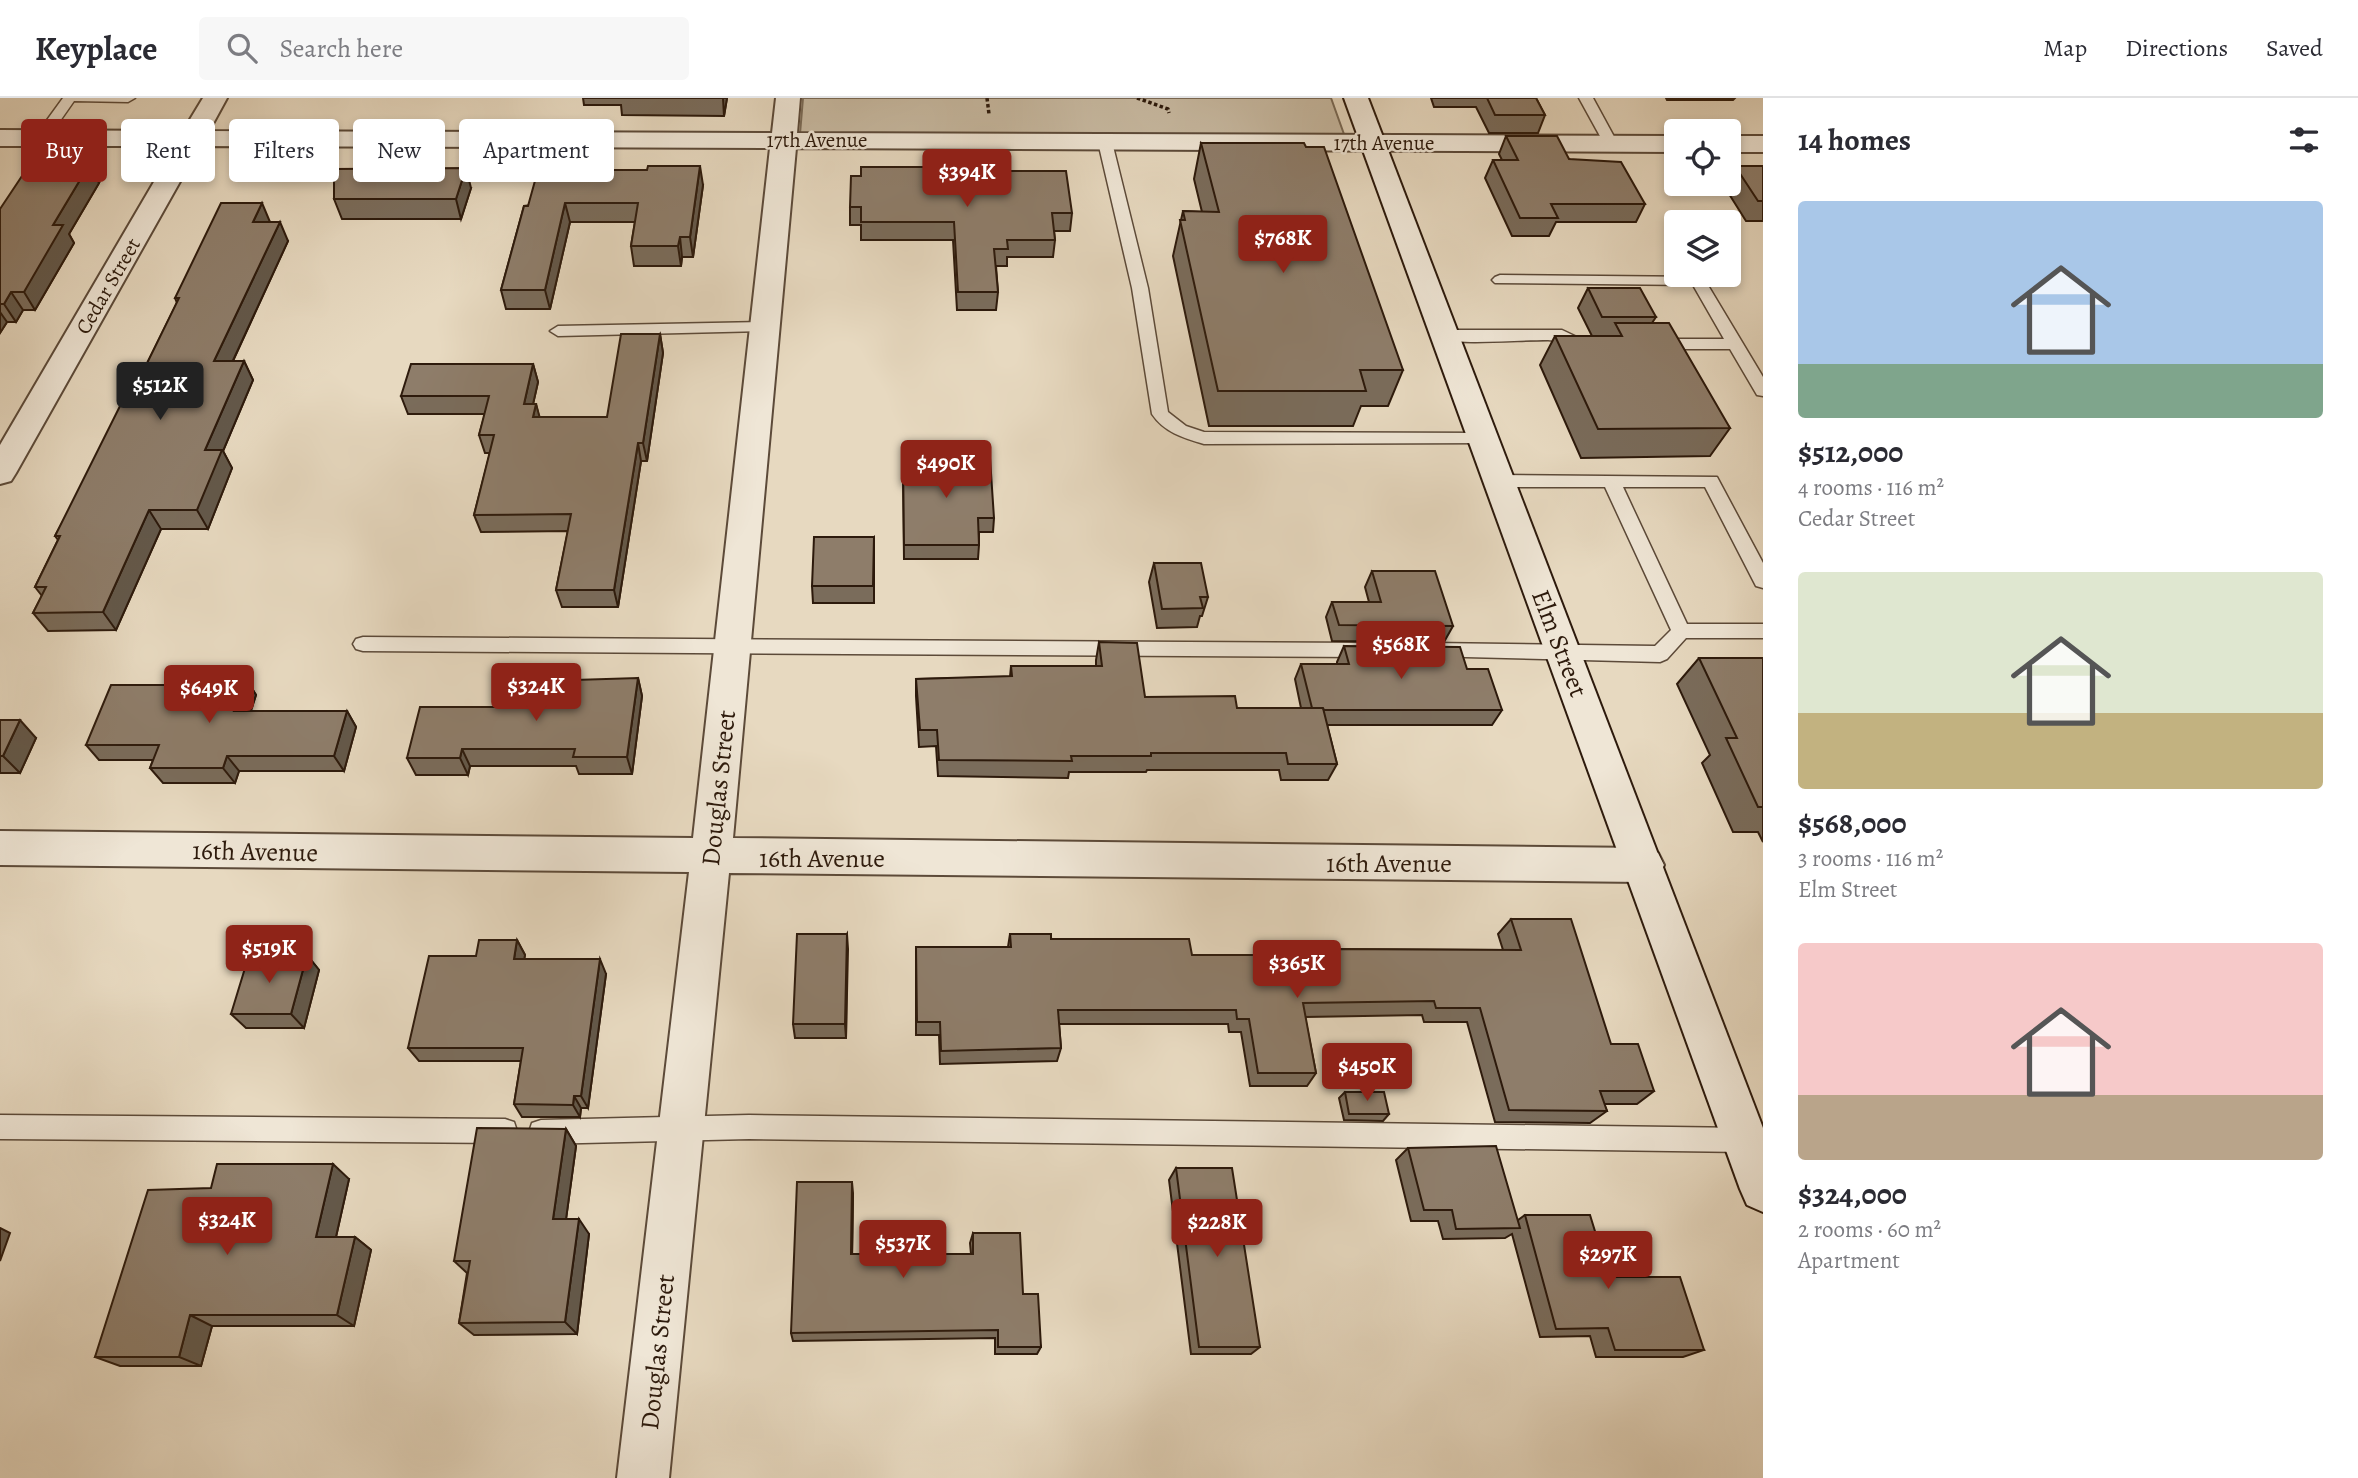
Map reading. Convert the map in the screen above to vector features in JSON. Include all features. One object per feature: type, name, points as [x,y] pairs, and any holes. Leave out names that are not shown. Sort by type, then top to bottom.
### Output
[{"type":"street","name":"Cedar Street","points":[[203,119],[215,98]]},
{"type":"street","name":"Douglas Street","points":[[643,1478],[711,857],[788,98]]},
{"type":"street","name":"Elm Street","points":[[1356,98],[1763,1189]]},
{"type":"street","name":"17th Avenue","points":[[0,138],[21,138]]},
{"type":"street","name":"17th Avenue","points":[[215,139],[1664,144]]},
{"type":"street","points":[[1741,144],[1763,144]]},
{"type":"street","name":"Cedar Street","points":[[0,473],[167,182]]},
{"type":"street","name":"16th Avenue","points":[[0,848],[1644,865]]},
{"type":"lane","points":[[55,119],[70,98]]},
{"type":"lane","points":[[78,98],[128,98]]},
{"type":"lane","points":[[1587,98],[1611,144]]},
{"type":"lane","points":[[1105,142],[1140,288],[1160,414],[1168,424],[1179,431],[1203,438],[1483,439]]},
{"type":"lane","points":[[1500,280],[1698,280],[1763,391]]},
{"type":"lane","points":[[558,331],[763,327]]},
{"type":"lane","points":[[1444,335],[1562,335],[1578,344],[1604,344]]},
{"type":"lane","points":[[1644,344],[1736,344]]},
{"type":"lane","points":[[1499,481],[1711,481],[1763,581]]},
{"type":"lane","points":[[1611,481],[1681,631]]},
{"type":"lane","points":[[1411,651],[1660,654],[1681,631],[1763,631]]},
{"type":"lane","points":[[363,644],[1383,651]]},
{"type":"lane","points":[[0,1127],[613,1132],[749,1127],[1745,1140]]},
{"type":"path","points":[[1137,98],[1168,109],[1170,117]]},
{"type":"shaded area","points":[[803,98],[1331,98],[1345,137],[800,134]]},
{"type":"building","points":[[1487,98],[1536,98],[1545,115],[1495,115]]},
{"type":"building","points":[[1506,136],[1557,136],[1569,159],[1621,162],[1645,204],[1551,204],[1558,218],[1520,218],[1493,160],[1518,160]]},
{"type":"building","points":[[1201,143],[1304,143],[1306,147],[1324,147],[1403,370],[1360,370],[1366,391],[1218,391],[1180,220],[1185,220],[1183,211],[1219,212]]},
{"type":"building","points":[[648,166],[700,166],[690,237],[680,237],[678,246],[631,246],[638,203],[565,203],[545,290],[501,290],[524,206],[528,206],[535,182],[614,182],[614,170],[647,170]]},
{"type":"building","points":[[1741,166],[1763,166],[1763,201],[1758,201],[1741,175]]},
{"type":"building","points":[[861,167],[984,167],[985,171],[1066,171],[1072,213],[1052,213],[1055,240],[1007,240],[1008,249],[994,249],[998,292],[958,292],[954,222],[861,222],[861,207],[850,207],[851,176],[861,176]]},
{"type":"building","points":[[445,168],[459,168],[459,182],[461,182],[456,199],[334,199],[334,182],[339,182],[339,169],[353,169],[353,182],[445,182]]},
{"type":"building","points":[[21,178],[21,182],[79,182],[53,225],[63,225],[24,292],[11,292],[4,304],[0,304],[0,209]]},
{"type":"building","points":[[221,203],[262,203],[253,222],[280,222],[214,361],[244,361],[205,450],[222,450],[197,510],[149,510],[103,612],[33,613],[46,587],[35,587],[60,536],[55,536],[124,398],[130,398],[179,298],[175,298]]},
{"type":"building","points":[[1588,288],[1640,288],[1656,317],[1602,317]]},
{"type":"building","points":[[1615,323],[1669,323],[1730,428],[1598,429],[1555,336],[1622,336]]},
{"type":"building","points":[[621,334],[660,334],[643,443],[638,443],[614,590],[556,590],[571,514],[474,515],[494,435],[479,435],[489,396],[401,396],[411,364],[533,364],[524,404],[536,404],[533,417],[607,417]]},
{"type":"building","points":[[903,458],[990,458],[994,518],[978,518],[979,545],[904,545]]},
{"type":"building","points":[[814,537],[874,537],[873,586],[812,586]]},
{"type":"building","points":[[1154,563],[1201,563],[1208,597],[1200,597],[1203,608],[1162,609]]},
{"type":"building","points":[[1372,571],[1435,571],[1453,626],[1339,625],[1332,602],[1381,602]]},
{"type":"building","points":[[1099,642],[1137,643],[1145,697],[1235,696],[1237,708],[1323,708],[1337,764],[1288,764],[1286,753],[1071,756],[1072,761],[939,760],[937,730],[920,730],[916,679],[1012,676],[1011,666],[1102,666]]},
{"type":"building","points":[[1344,646],[1460,647],[1467,669],[1488,669],[1502,710],[1312,708],[1301,664],[1349,664]]},
{"type":"building","points":[[1699,658],[1763,658],[1763,807],[1758,807],[1726,738],[1737,738]]},
{"type":"building","points":[[638,678],[627,757],[573,757],[575,749],[462,749],[460,758],[407,758],[420,707],[537,707],[542,681]]},
{"type":"building","points":[[184,679],[246,679],[234,711],[347,711],[334,756],[227,756],[223,768],[150,768],[159,745],[86,745],[111,685],[182,685]]},
{"type":"building","points":[[0,720],[20,720],[3,756],[0,756]]},
{"type":"building","points":[[1511,919],[1571,919],[1611,1044],[1638,1044],[1654,1091],[1600,1091],[1607,1111],[1509,1110],[1480,1008],[1436,1008],[1434,1001],[1303,1003],[1316,1073],[1258,1073],[1249,1019],[1237,1019],[1236,1010],[1058,1010],[1061,1048],[941,1051],[940,1022],[917,1022],[916,947],[1011,947],[1010,934],[1051,934],[1051,939],[1189,939],[1192,955],[1327,955],[1326,949],[1521,950]]},
{"type":"building","points":[[797,934],[847,934],[845,1024],[793,1024]]},
{"type":"building","points":[[479,940],[517,940],[514,959],[600,959],[581,1096],[574,1096],[573,1105],[514,1104],[523,1048],[408,1048],[429,956],[476,956]]},
{"type":"building","points":[[249,955],[307,955],[291,1014],[231,1014]]},
{"type":"building","points":[[1345,1092],[1384,1092],[1389,1114],[1349,1114]]},
{"type":"building","points":[[477,1128],[566,1129],[553,1219],[579,1219],[565,1322],[459,1323],[470,1261],[454,1261]]},
{"type":"building","points":[[1496,1146],[1520,1228],[1456,1229],[1452,1210],[1424,1210],[1408,1148]]},
{"type":"building","points":[[217,1164],[333,1164],[316,1237],[355,1237],[337,1315],[190,1315],[179,1357],[95,1357],[148,1190],[211,1188]]},
{"type":"building","points":[[1176,1168],[1232,1168],[1260,1347],[1199,1347]]},
{"type":"building","points":[[797,1182],[852,1182],[851,1254],[973,1254],[973,1233],[1020,1233],[1023,1294],[1038,1294],[1041,1347],[998,1347],[998,1330],[791,1333]]},
{"type":"building","points":[[1525,1215],[1590,1215],[1609,1277],[1680,1277],[1704,1350],[1615,1350],[1608,1328],[1556,1329]]}]
